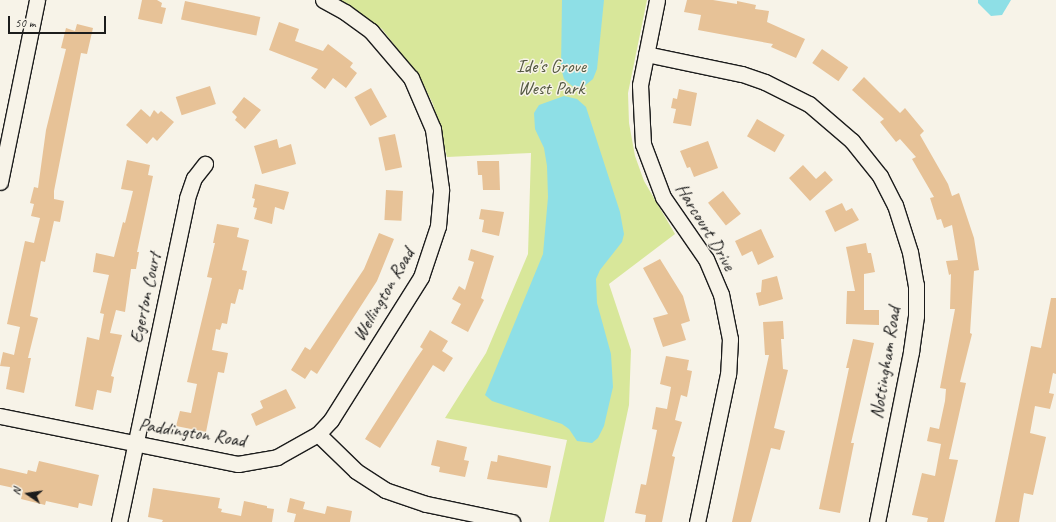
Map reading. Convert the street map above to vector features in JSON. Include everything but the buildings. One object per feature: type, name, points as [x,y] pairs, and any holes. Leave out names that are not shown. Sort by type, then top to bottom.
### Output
[{"type":"street","points":[[0,182],[38,0]]},
{"type":"street","name":"Wellington Road","points":[[318,434],[338,410],[414,291],[431,252],[441,205],[440,169],[433,129],[411,78],[381,40],[354,18],[324,0]]},
{"type":"street","name":"Harcourt Drive","points":[[657,0],[646,54],[639,102],[640,130],[647,161],[663,197],[706,259],[721,294],[730,339],[728,374],[697,522]]},
{"type":"street","name":"Nottingham Road","points":[[646,54],[742,74],[772,85],[809,104],[852,141],[880,176],[895,205],[910,252],[916,285],[916,316],[912,352],[876,522]]},
{"type":"street","name":"Egerton Court","points":[[119,522],[188,198],[194,178],[205,164]]},
{"type":"street","name":"Paddington Road","points":[[3,417],[228,463],[251,463],[277,457],[318,434]]},
{"type":"street","points":[[318,434],[356,471],[385,490],[426,504],[512,522]]},
{"type":"green space","name":"Ide's Grove West Park","points":[[340,0],[647,0],[628,93],[629,123],[635,156],[644,181],[675,234],[609,284],[631,350],[629,405],[604,522],[549,522],[567,440],[445,418],[486,353],[528,254],[531,153],[447,157],[433,104],[420,78],[382,29]]},
{"type":"water","points":[[562,0],[604,0],[597,69],[593,79],[578,91],[564,79],[561,68]]},
{"type":"water","points":[[978,0],[1011,0],[1002,15],[991,16],[978,3]]},
{"type":"water","points":[[564,96],[577,99],[586,107],[620,212],[624,234],[622,242],[600,270],[596,279],[597,303],[611,354],[613,387],[604,426],[598,438],[592,443],[577,441],[569,429],[562,424],[492,401],[485,395],[543,254],[548,197],[547,166],[544,148],[535,129],[534,113],[539,105]]}]
